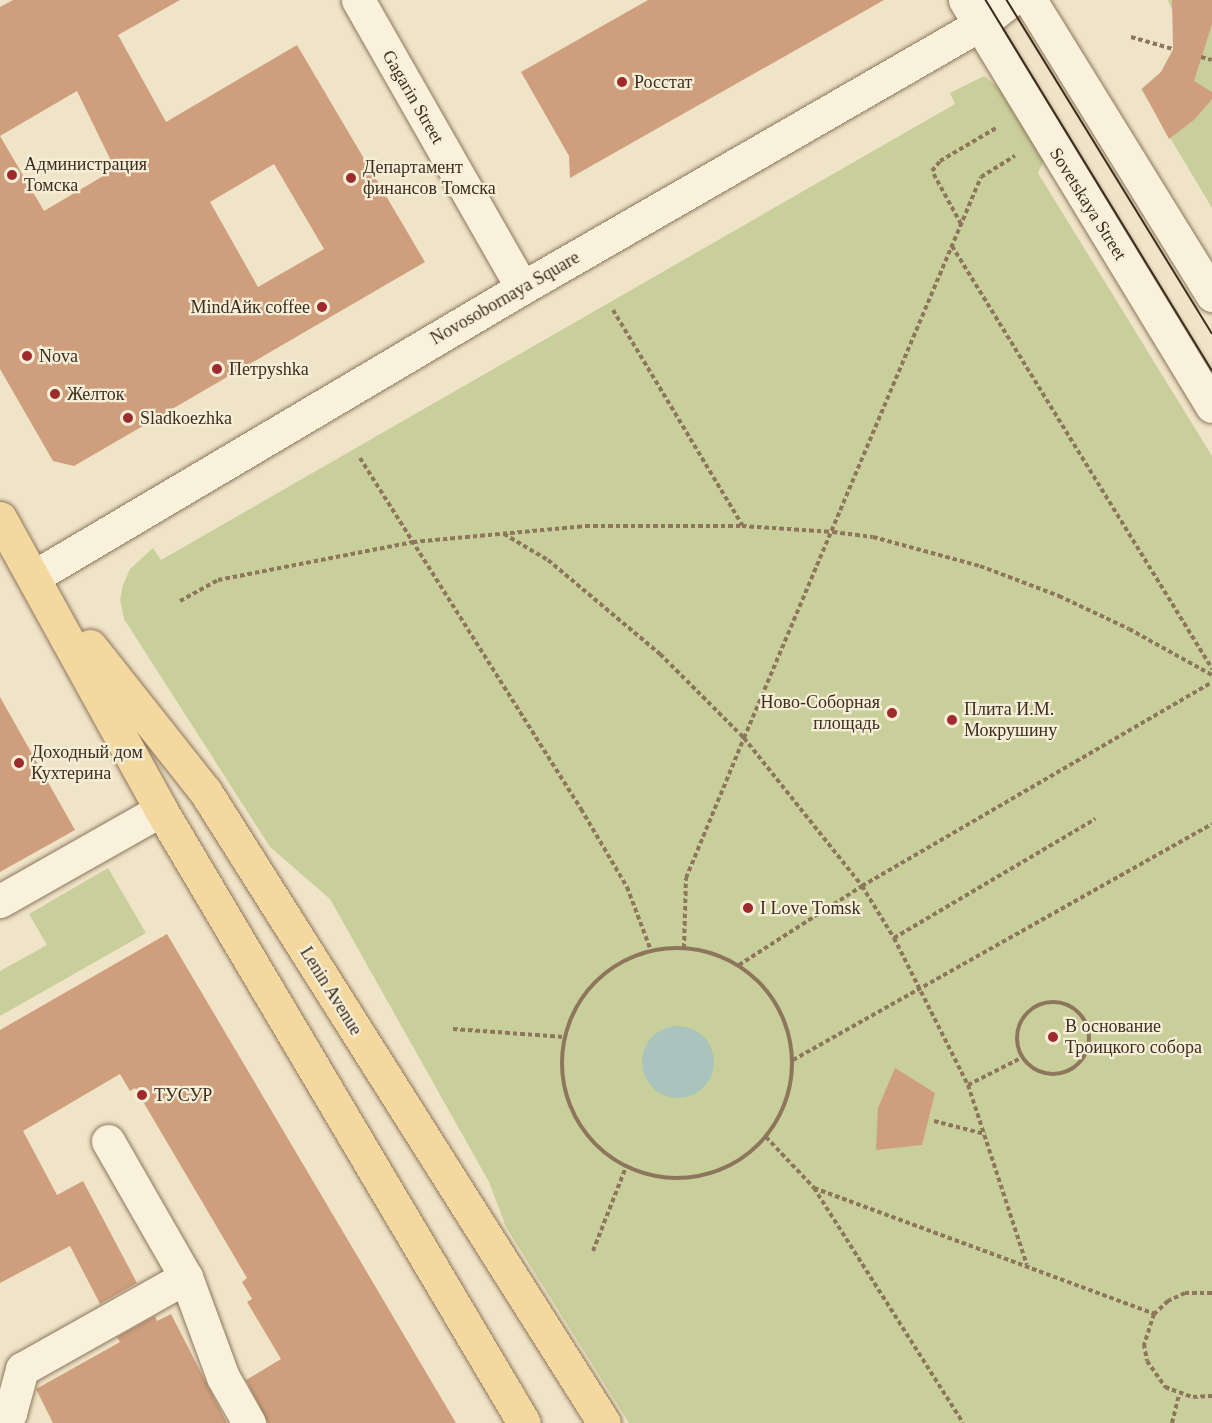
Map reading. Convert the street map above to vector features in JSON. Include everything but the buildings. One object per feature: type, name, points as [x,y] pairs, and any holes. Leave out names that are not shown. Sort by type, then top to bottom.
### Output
[{"type":"main road","name":"Lenin Avenue","points":[[0,518],[161,810],[524,1423]]},
{"type":"main road","name":"Lenin Avenue","points":[[34,576],[205,791],[604,1423]]},
{"type":"street","name":"Gagarin Street","points":[[357,0],[522,288]]},
{"type":"street","name":"Novosobornaya Square","points":[[34,576],[522,288],[972,12],[1011,0]]},
{"type":"street","points":[[1030,0],[1212,295]]},
{"type":"street","name":"Sovetskaya Street","points":[[972,12],[1212,406]]},
{"type":"street","points":[[0,901],[161,810]]},
{"type":"street","points":[[108,1141],[186,1277],[223,1377],[249,1423]]},
{"type":"street","points":[[0,1419],[10,1413],[22,1369],[186,1277]]},
{"type":"path","points":[[1131,37],[1173,49]]},
{"type":"path","points":[[1201,57],[1212,60]]},
{"type":"path","points":[[961,225],[932,171],[940,161],[998,127]]},
{"type":"path","points":[[684,948],[686,879],[744,738],[833,532],[981,177],[1015,156]]},
{"type":"path","points":[[952,246],[1212,669]]},
{"type":"path","points":[[613,310],[742,526]]},
{"type":"path","points":[[360,458],[627,887],[651,951]]},
{"type":"path","points":[[180,601],[218,580],[413,542],[586,526],[742,526],[833,532],[873,537],[980,566],[1059,596],[1129,629],[1212,675]]},
{"type":"path","points":[[504,534],[583,587],[660,654],[744,738],[862,886],[921,988],[968,1085],[1027,1265]]},
{"type":"path","points":[[739,965],[862,886],[1212,682]]},
{"type":"path","points":[[894,938],[1095,819]]},
{"type":"path","points":[[794,1060],[1212,824]]},
{"type":"path","points":[[684,948],[712,953],[739,965],[761,983],[778,1005],[789,1032],[794,1060],[786,1101],[766,1137],[726,1168],[701,1177],[650,1176],[626,1167],[586,1134],[573,1113],[564,1089],[565,1037],[573,1013],[587,991],[605,974],[651,951],[684,948]]},
{"type":"path","points":[[1064,1003],[1083,1018],[1089,1040],[1086,1051],[1072,1068],[1062,1072],[1040,1071],[1023,1057],[1017,1033],[1021,1021],[1039,1004],[1064,1003]]},
{"type":"path","points":[[453,1029],[565,1037]]},
{"type":"path","points":[[968,1085],[1023,1057]]},
{"type":"path","points":[[934,1121],[985,1134]]},
{"type":"path","points":[[766,1137],[814,1188],[963,1423]]},
{"type":"path","points":[[593,1251],[626,1167]]},
{"type":"path","points":[[814,1188],[1027,1265],[1154,1314]]},
{"type":"path","points":[[1212,1293],[1185,1293],[1168,1301],[1154,1314],[1144,1344],[1147,1361],[1165,1387],[1179,1395],[1212,1396]]},
{"type":"path","points":[[1172,1423],[1179,1395]]},
{"type":"green space","points":[[1168,0],[1212,0],[1212,208],[1141,89],[1161,72],[1173,49],[1174,15]]},
{"type":"green space","points":[[984,76],[999,88],[1044,161],[1038,173],[1212,456],[1212,1423],[629,1423],[506,1227],[489,1182],[330,899],[270,847],[124,619],[120,600],[123,585],[130,569],[153,548],[161,560],[955,104],[950,93]]},
{"type":"green space","points":[[108,868],[146,933],[0,1016],[0,971],[47,945],[29,914]]},
{"type":"water","points":[[678,1026],[698,1032],[708,1042],[714,1062],[708,1082],[698,1092],[678,1098],[658,1092],[648,1082],[642,1062],[648,1042],[658,1032]]},
{"type":"tram line","points":[[986,0],[1212,370]]},
{"type":"tram line","points":[[1007,0],[1212,333]]},
{"type":"place","name":"Росстат","points":[[622,82]]},
{"type":"place","name":"Администрация Томска","points":[[12,175]]},
{"type":"place","name":"Департамент финансов Томска","points":[[351,178]]},
{"type":"place","name":"MindАйк coffee","points":[[322,307]]},
{"type":"place","name":"Nova","points":[[27,356]]},
{"type":"place","name":"Петруshka","points":[[217,369]]},
{"type":"place","name":"Желток","points":[[55,394]]},
{"type":"place","name":"Sladkoezhka","points":[[128,418]]},
{"type":"place","name":"Ново-Соборная площадь","points":[[892,713]]},
{"type":"place","name":"Плита И.М. Мокрушину","points":[[952,720]]},
{"type":"place","name":"Доходный дом Кухтерина","points":[[19,763]]},
{"type":"place","name":"I Love Tomsk","points":[[748,908]]},
{"type":"place","name":"В основание Троицкого собора","points":[[1053,1037]]},
{"type":"place","name":"ТУСУР","points":[[142,1095]]}]
